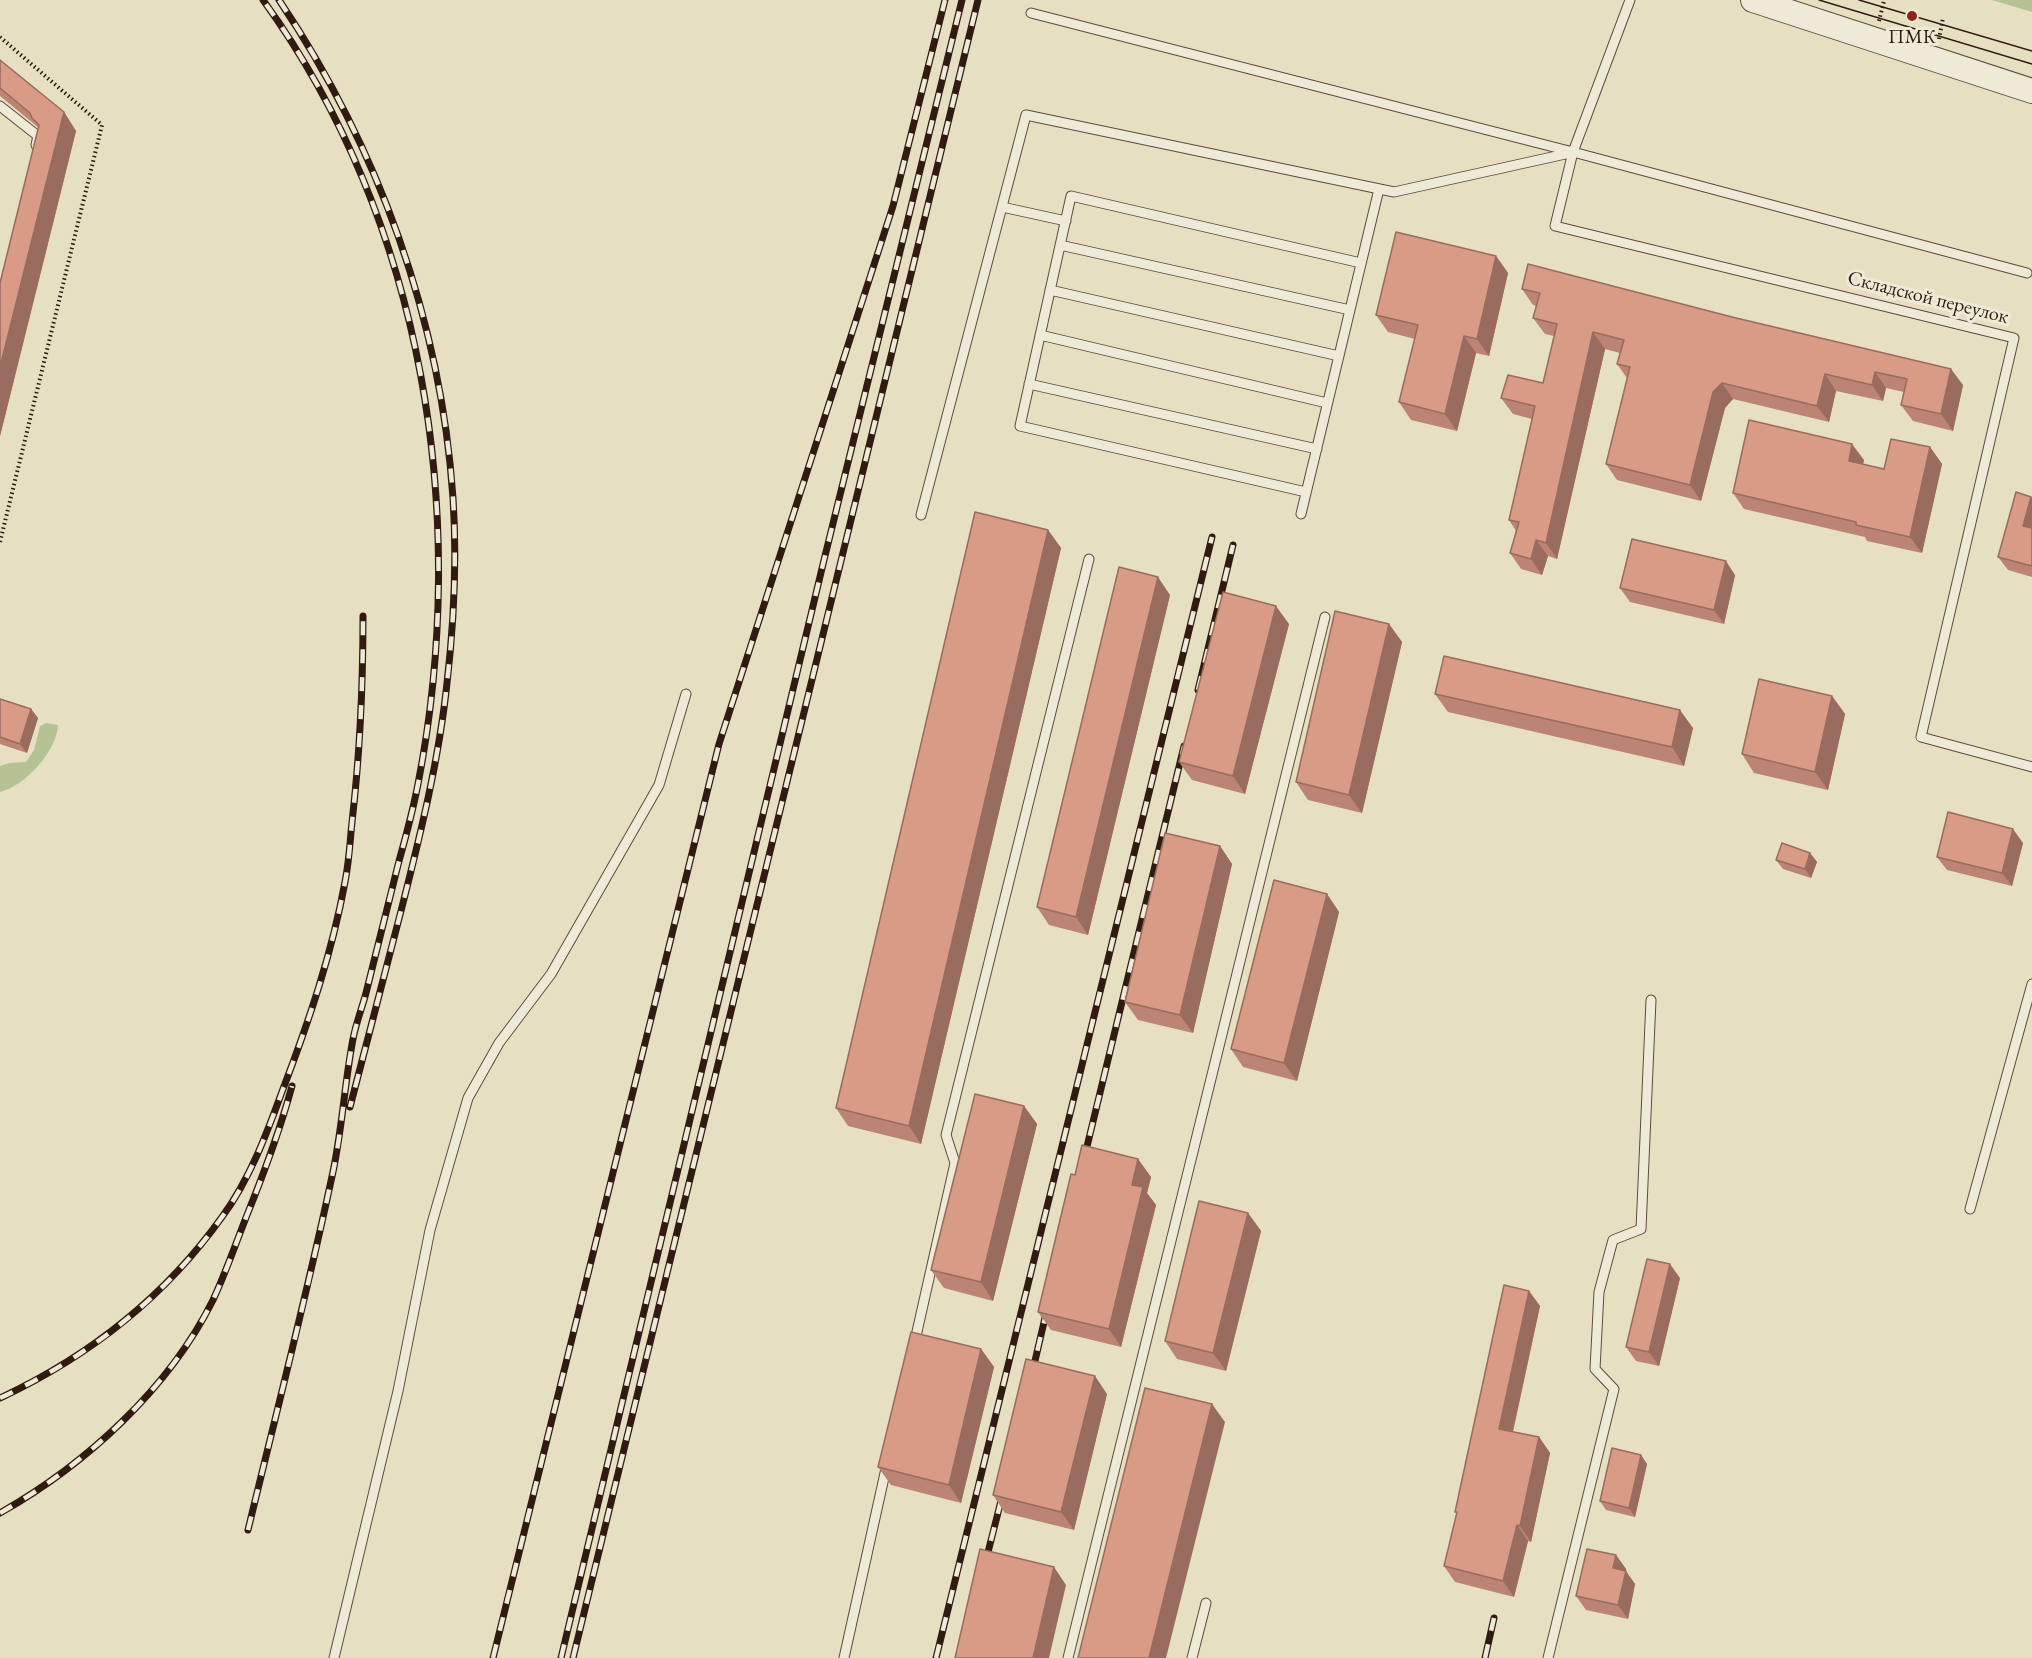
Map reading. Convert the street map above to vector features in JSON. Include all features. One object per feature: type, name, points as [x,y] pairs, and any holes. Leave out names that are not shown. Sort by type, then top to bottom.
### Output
[{"type":"street","points":[[1753,0],[2032,90]]},
{"type":"lane","name":"Складской переулок","points":[[1630,0],[1573,152],[1555,226],[2014,338],[1921,737],[2032,767]]},
{"type":"lane","points":[[1031,13],[1573,152],[2027,273]]},
{"type":"lane","points":[[2,111],[38,136],[33,158]]},
{"type":"lane","points":[[921,515],[1026,115],[1394,192],[1573,152]]},
{"type":"lane","points":[[1301,514],[1379,189]]},
{"type":"lane","points":[[1306,492],[1020,426],[1071,196],[1361,263]]},
{"type":"lane","points":[[1002,207],[1066,221]]},
{"type":"lane","points":[[1060,246],[1350,310]]},
{"type":"lane","points":[[1050,290],[1339,356]]},
{"type":"lane","points":[[1040,335],[1328,403]]},
{"type":"lane","points":[[1029,384],[1317,449]]},
{"type":"lane","points":[[911,1358],[955,1163],[946,1135],[1089,559]]},
{"type":"lane","points":[[1068,1658],[1325,617]]},
{"type":"lane","points":[[334,1658],[398,1390],[430,1230],[468,1098],[498,1043],[551,974],[659,785],[687,694]]},
{"type":"lane","points":[[1970,1209],[2032,984]]},
{"type":"lane","points":[[1548,1658],[1614,1389],[1595,1369],[1599,1292],[1613,1240],[1641,1229],[1651,999]]},
{"type":"lane","points":[[844,1658],[890,1451]]},
{"type":"lane","points":[[1192,1658],[1206,1603]]},
{"type":"path","points":[[1878,23],[1884,1]]},
{"type":"path","points":[[1938,41],[1944,18]]},
{"type":"path","points":[[0,37],[102,125],[0,542]]},
{"type":"green space","points":[[1992,0],[2032,0],[2032,12]]},
{"type":"green space","points":[[46,723],[58,725],[52,746],[46,756],[19,783],[0,792],[0,766],[26,762],[34,750],[40,726]]},
{"type":"building","points":[[0,60],[64,112],[0,367],[0,283],[39,125],[30,113],[0,88]]},
{"type":"building","points":[[1396,232],[1496,256],[1477,339],[1464,336],[1445,414],[1399,402],[1418,325],[1376,315]]},
{"type":"building","points":[[1528,264],[1732,317],[1951,369],[1941,414],[1901,405],[1907,379],[1875,372],[1872,385],[1825,374],[1817,406],[1722,383],[1713,392],[1690,485],[1606,464],[1630,367],[1617,364],[1624,340],[1593,332],[1546,543],[1536,540],[1531,559],[1510,553],[1519,522],[1509,520],[1535,406],[1501,398],[1508,375],[1543,383],[1557,324],[1533,318],[1540,293],[1522,289]]},
{"type":"building","points":[[1749,420],[1852,444],[1849,461],[1884,469],[1891,439],[1930,447],[1910,537],[1733,493]]},
{"type":"building","points":[[2016,492],[2031,497],[2023,526],[2032,528],[2032,566],[1998,557]]},
{"type":"building","points":[[975,512],[1048,530],[909,1126],[836,1108]]},
{"type":"building","points":[[1632,539],[1726,561],[1714,610],[1620,588]]},
{"type":"building","points":[[1119,567],[1158,577],[1076,917],[1037,907]]},
{"type":"building","points":[[1223,592],[1276,606],[1233,776],[1179,762]]},
{"type":"building","points":[[1335,611],[1389,624],[1349,795],[1296,782]]},
{"type":"building","points":[[1444,656],[1680,710],[1672,747],[1435,694]]},
{"type":"building","points":[[1759,679],[1832,696],[1815,772],[1742,754]]},
{"type":"building","points":[[0,699],[31,709],[20,744],[0,737]]},
{"type":"building","points":[[1948,812],[2013,829],[2002,873],[1937,857]]},
{"type":"building","points":[[1165,833],[1220,846],[1180,1015],[1125,1002]]},
{"type":"building","points":[[1782,843],[1810,853],[1805,869],[1776,860]]},
{"type":"building","points":[[1274,880],[1327,894],[1284,1063],[1231,1049]]},
{"type":"building","points":[[975,1094],[1024,1106],[981,1282],[931,1270]]},
{"type":"building","points":[[1082,1145],[1138,1159],[1132,1185],[1143,1187],[1109,1329],[1038,1312],[1071,1174],[1075,1175]]},
{"type":"building","points":[[1199,1201],[1248,1213],[1213,1353],[1165,1341]]},
{"type":"building","points":[[1647,1259],[1670,1264],[1649,1352],[1626,1347]]},
{"type":"building","points":[[1504,1285],[1529,1291],[1499,1429],[1539,1437],[1520,1526],[1517,1525],[1503,1581],[1444,1566]]},
{"type":"building","points":[[911,1332],[981,1349],[949,1485],[878,1467]]},
{"type":"building","points":[[1026,1359],[1095,1376],[1061,1512],[993,1495]]},
{"type":"building","points":[[1145,1388],[1212,1404],[1149,1658],[1078,1658]]},
{"type":"building","points":[[1612,1448],[1641,1455],[1629,1508],[1600,1501]]},
{"type":"building","points":[[980,1549],[1054,1567],[1033,1658],[955,1658]]},
{"type":"building","points":[[1587,1549],[1616,1555],[1613,1568],[1626,1571],[1618,1605],[1576,1596]]},
{"type":"tram line","points":[[1819,0],[2032,64]]},
{"type":"tram line","points":[[1859,0],[2032,51]]},
{"type":"railway","points":[[248,1530],[331,1181],[354,1033],[418,784],[433,683],[438,580],[435,477],[421,376],[397,276],[363,179],[318,87],[263,0]]},
{"type":"railway","points":[[279,0],[314,56],[346,115],[399,237],[419,301],[435,366],[446,432],[453,498],[455,567],[444,712],[415,855],[350,1107]]},
{"type":"railway","points":[[493,1658],[719,744],[893,206],[945,0]]},
{"type":"railway","points":[[561,1658],[824,560],[962,0]]},
{"type":"railway","points":[[573,1658],[978,0]]},
{"type":"railway","points":[[936,1658],[1212,537]]},
{"type":"railway","points":[[1198,690],[1233,545]]},
{"type":"railway","points":[[0,1398],[94,1344],[150,1299],[176,1274],[222,1217],[257,1155],[311,1012],[327,961],[345,882],[359,745],[363,616]]},
{"type":"railway","points":[[1083,1163],[1184,746]]},
{"type":"railway","points":[[0,1513],[63,1472],[122,1422],[149,1394],[195,1333],[227,1268],[271,1151],[292,1086]]},
{"type":"railway","points":[[1031,1378],[1048,1305]]},
{"type":"railway","points":[[984,1568],[1004,1489]]},
{"type":"railway","points":[[1485,1658],[1494,1618]]},
{"type":"place","name":"ПМК","points":[[1912,16]]}]
